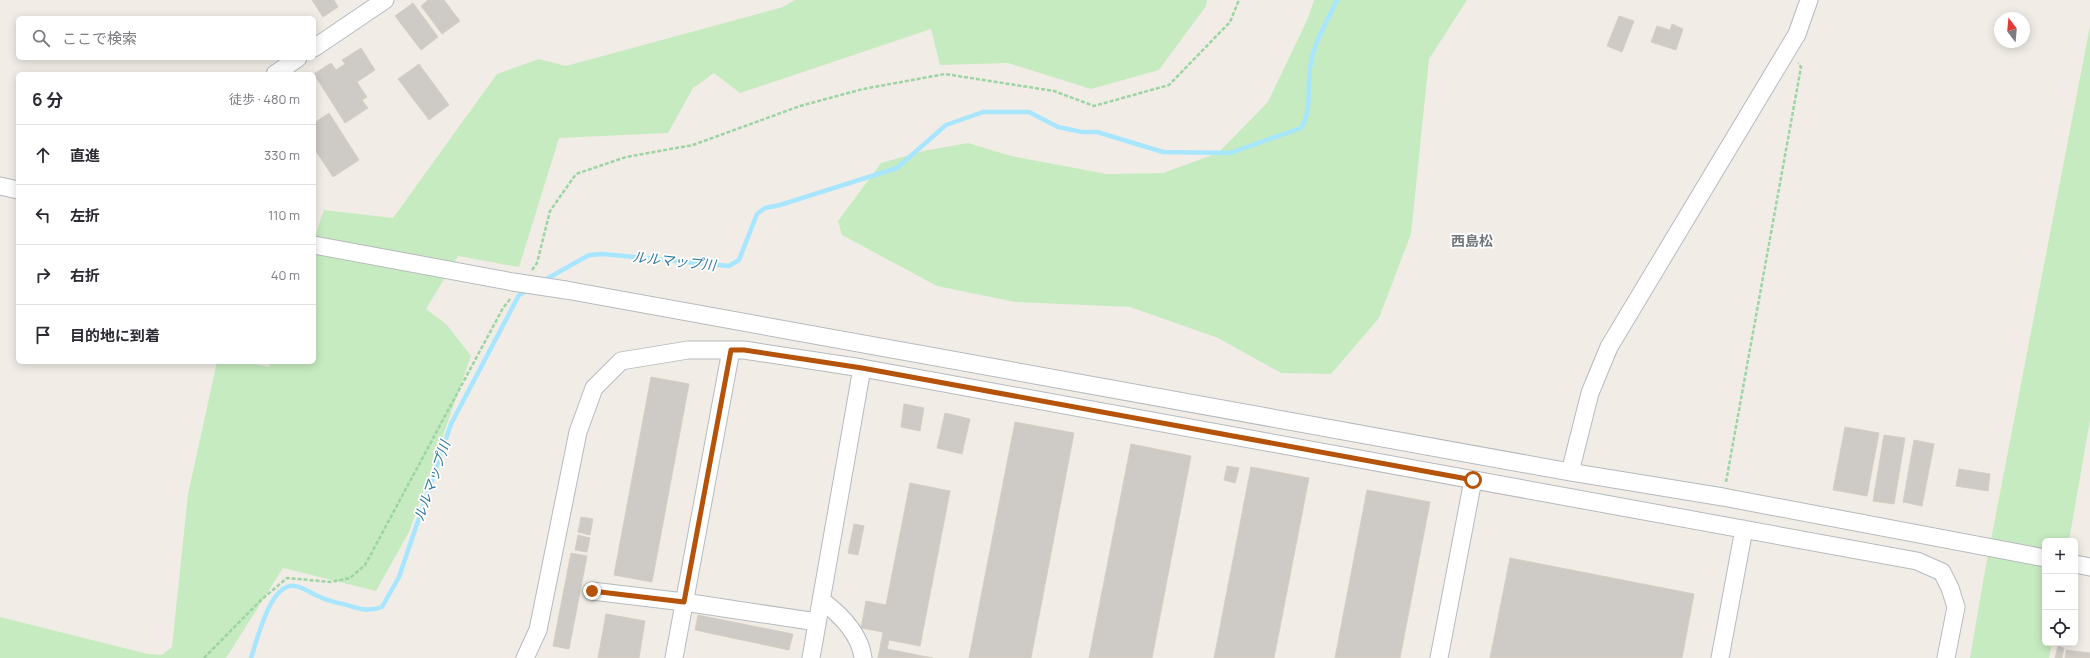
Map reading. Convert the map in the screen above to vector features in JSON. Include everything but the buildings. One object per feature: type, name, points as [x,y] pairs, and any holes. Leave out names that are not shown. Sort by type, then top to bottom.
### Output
[{"type":"street","points":[[316,47],[385,0]]},
{"type":"street","points":[[1570,472],[1590,393],[1609,347],[1788,50],[1797,34],[1809,0]]},
{"type":"street","points":[[278,72],[295,60]]},
{"type":"street","points":[[0,186],[16,190]]},
{"type":"street","points":[[316,245],[518,284],[566,290],[1570,472],[1723,496],[2042,557]]},
{"type":"street","points":[[525,658],[538,630],[578,432],[594,388],[621,361],[688,350],[744,350],[862,368],[1917,561],[1942,572],[1950,588],[1956,607],[1946,658]]},
{"type":"street","points":[[674,658],[731,350]]},
{"type":"street","points":[[811,658],[862,368]]},
{"type":"street","points":[[1439,658],[1473,480]]},
{"type":"street","points":[[1720,658],[1744,529]]},
{"type":"street","points":[[2078,565],[2090,567]]},
{"type":"street","points":[[592,591],[684,602],[817,622]]},
{"type":"street","points":[[821,600],[845,621],[856,638],[863,658]]},
{"type":"path","points":[[204,658],[260,600],[287,578],[331,582],[350,578],[365,565],[503,308],[518,284],[537,263],[550,211],[576,174],[626,157],[693,145],[789,110],[863,89],[945,74],[1054,91],[1094,106],[1170,86],[1230,22],[1239,0]]},
{"type":"path","points":[[1723,496],[1801,67],[1788,50]]},
{"type":"green space","points":[[795,0],[1207,0],[1206,6],[1159,70],[1091,89],[1008,63],[940,65],[931,29],[740,93],[714,73],[693,88],[668,133],[559,138],[519,267],[458,256],[426,309],[447,325],[471,356],[409,532],[376,591],[283,568],[226,658],[0,658],[0,617],[148,654],[162,655],[172,647],[188,494],[217,364],[255,364],[269,367],[270,364],[316,364],[316,233],[324,210],[393,218],[497,74],[539,59],[566,66],[783,7]]},
{"type":"green space","points":[[1314,0],[1467,0],[1429,59],[1411,234],[1379,318],[1331,374],[1281,373],[1218,338],[1130,307],[1015,302],[937,286],[842,235],[838,221],[881,163],[923,151],[968,143],[1011,156],[1107,174],[1163,173],[1218,153],[1268,102],[1308,18]]},
{"type":"green space","points":[[2090,26],[2090,420],[2070,538],[2042,538],[2042,646],[2051,646],[2049,658],[1970,658],[1984,576]]},
{"type":"waterway","name":"ルルマップ川","points":[[543,281],[589,255],[603,254],[729,266],[739,260],[757,214],[765,208],[780,205],[897,168],[946,125],[983,112],[1029,112],[1058,127],[1082,132],[1097,132],[1163,152],[1230,153],[1301,128],[1307,114],[1309,76],[1314,50],[1337,0]]},
{"type":"waterway","name":"ルルマップ川","points":[[251,658],[266,614],[278,593],[286,587],[295,586],[326,600],[360,609],[369,610],[382,607],[399,577],[451,424],[519,295],[528,290]]},
{"type":"district","name":"西島松","points":[[1472,241]]},
{"type":"route","points":[[592,591],[684,602],[731,350],[744,350],[862,368],[1473,480]]}]
